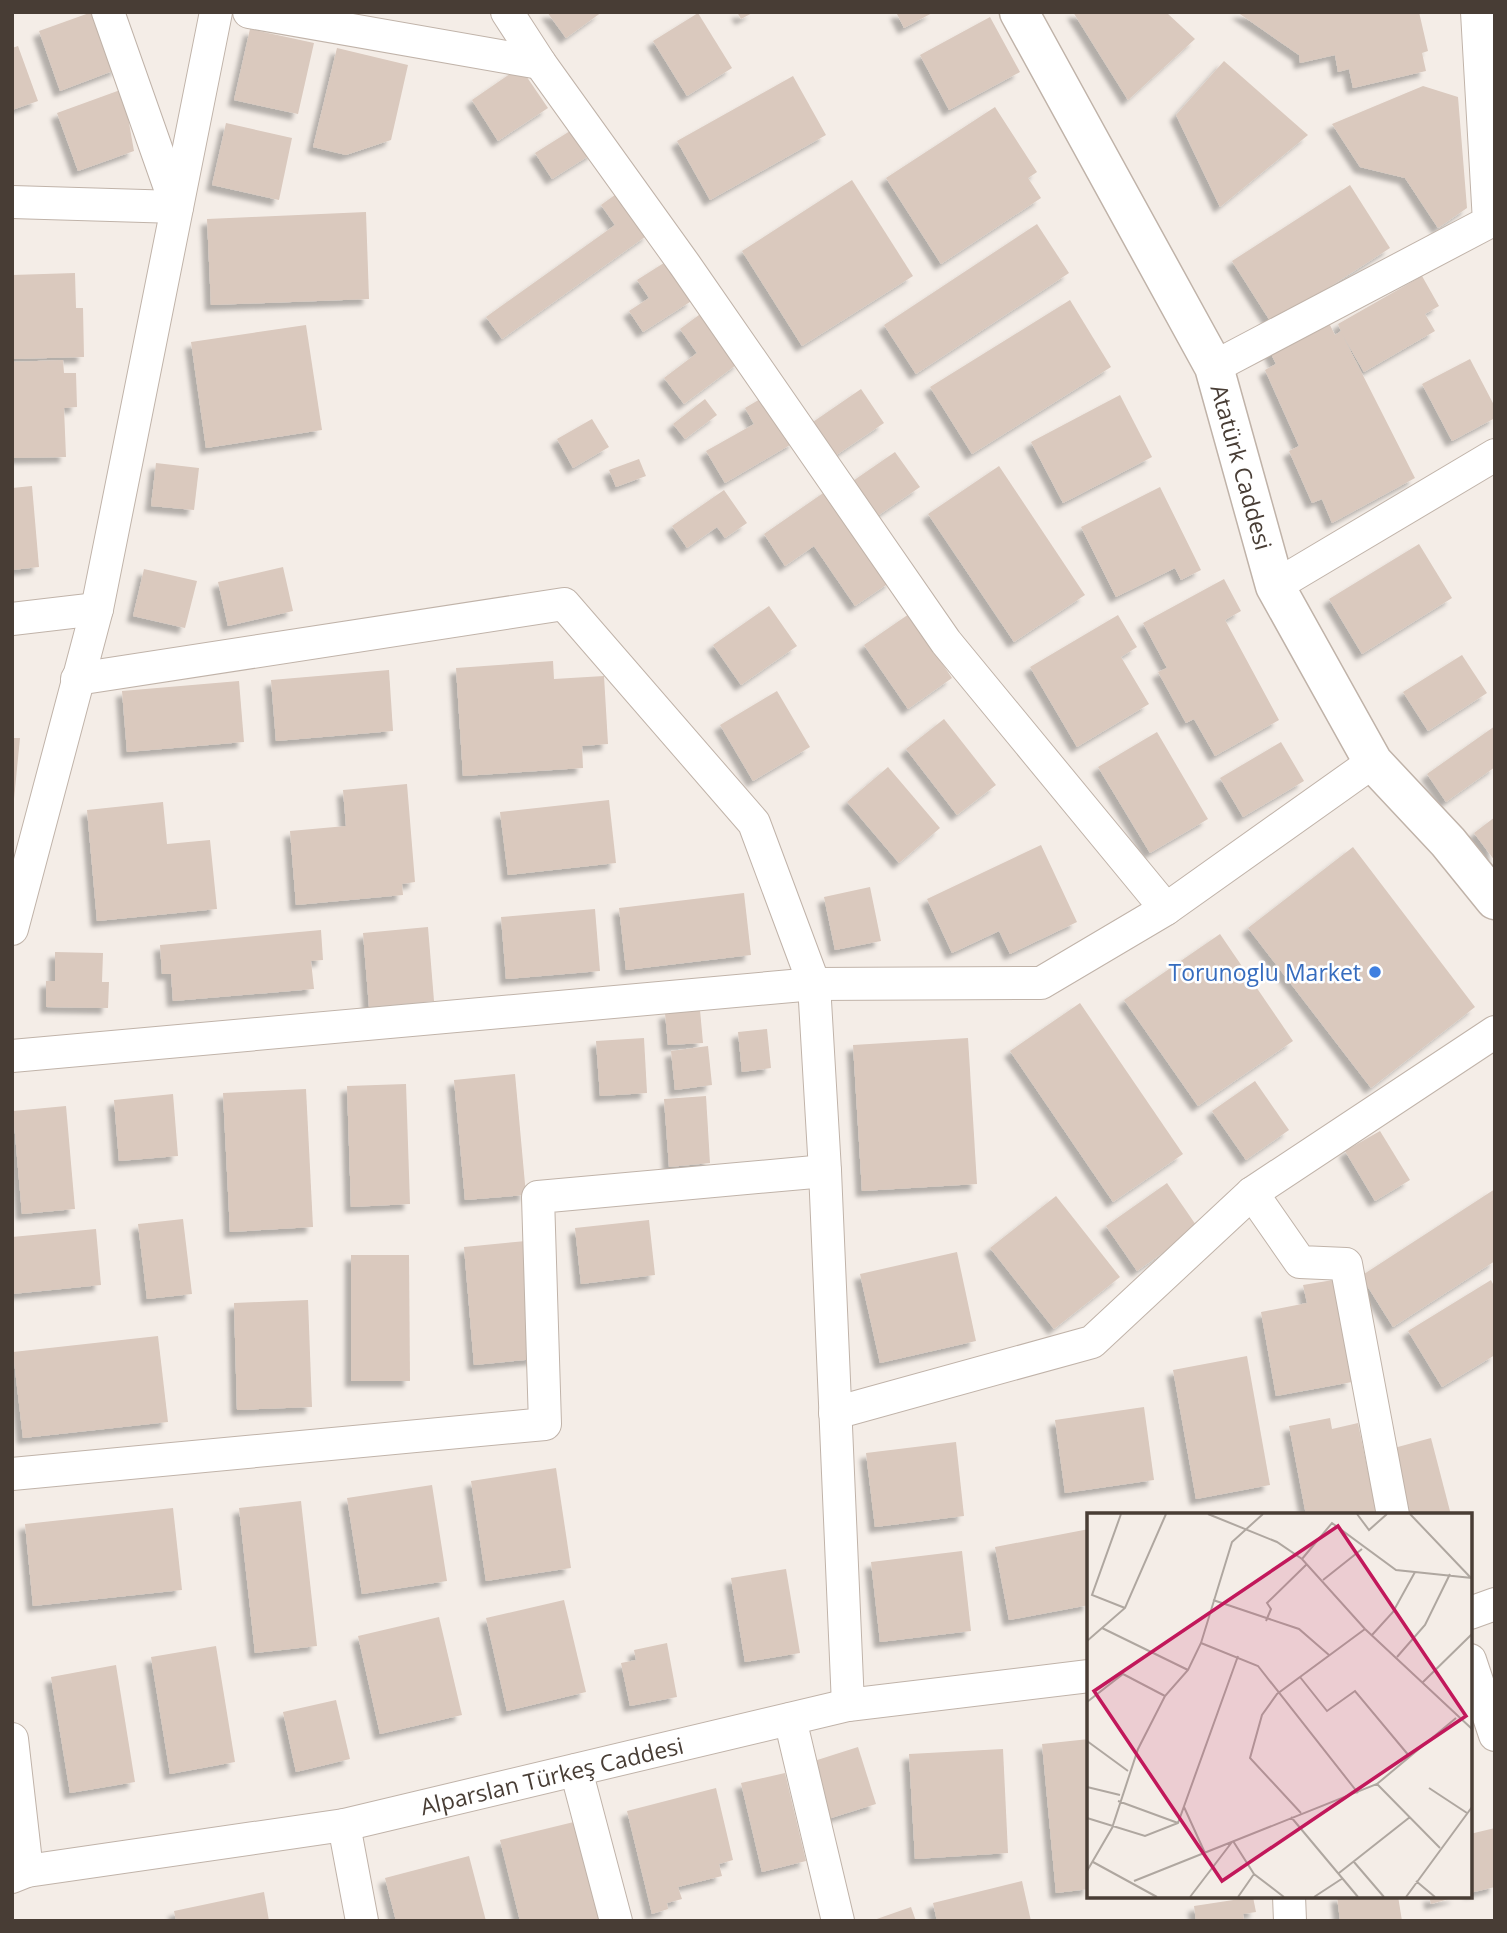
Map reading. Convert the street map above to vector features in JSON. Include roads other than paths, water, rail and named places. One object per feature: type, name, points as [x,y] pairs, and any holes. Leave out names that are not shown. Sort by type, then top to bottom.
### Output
[{"type":"street","points":[[108,12],[177,206]]},
{"type":"street","points":[[12,929],[97,609],[216,12]]},
{"type":"street","points":[[249,12],[540,64]]},
{"type":"street","points":[[507,12],[540,64],[685,265],[946,642],[1166,909]]},
{"type":"street","name":"Atatürk Caddesi","points":[[1019,12],[1214,367],[1275,586],[1373,762],[1448,842],[1495,900]]},
{"type":"street","points":[[1214,367],[1489,222],[1477,12]]},
{"type":"street","points":[[12,202],[177,206]]},
{"type":"street","points":[[1275,586],[1495,456]]},
{"type":"street","points":[[77,679],[564,604],[754,823],[814,984],[825,1171],[848,1705]]},
{"type":"street","points":[[12,619],[97,609]]},
{"type":"street","points":[[12,1056],[814,984],[1041,983],[1166,909],[1373,762]]},
{"type":"street","points":[[835,1413],[1092,1342],[1252,1193],[1495,1032]]},
{"type":"street","points":[[12,1474],[545,1424],[538,1198],[825,1171]]},
{"type":"street","points":[[1252,1193],[1300,1262],[1346,1264],[1393,1513]]},
{"type":"street","points":[[1472,1612],[1495,1604]]},
{"type":"street","points":[[1472,1666],[1495,1735]]},
{"type":"street","name":"Alparslan Türkeş Caddesi","points":[[20,1874],[344,1825],[848,1705],[1087,1676]]},
{"type":"street","points":[[790,1719],[838,1921]]},
{"type":"street","points":[[12,1738],[20,1874]]},
{"type":"street","points":[[576,1770],[616,1921]]},
{"type":"street","points":[[344,1825],[362,1921]]},
{"type":"street","points":[[1289,1898],[1290,1921]]},
{"type":"place","name":"Torunoglu Market","points":[[1375,972]]}]
